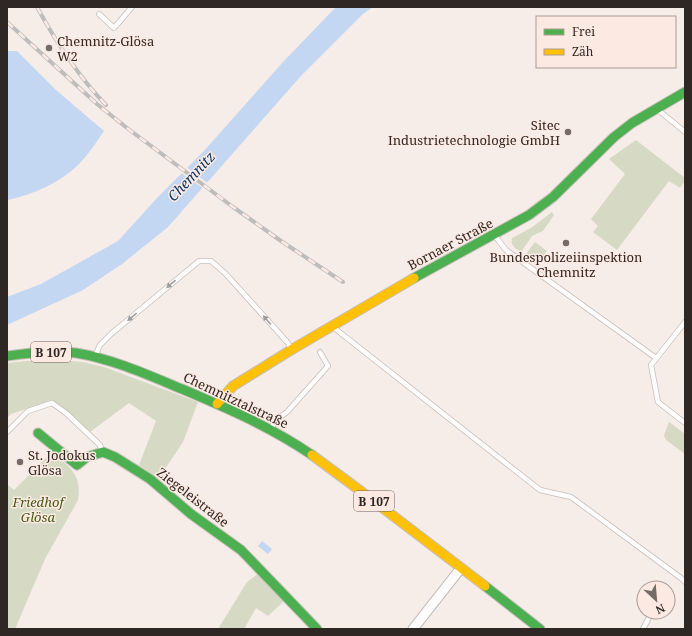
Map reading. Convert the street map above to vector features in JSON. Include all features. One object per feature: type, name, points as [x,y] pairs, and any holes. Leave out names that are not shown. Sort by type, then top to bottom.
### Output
[{"type":"main road","name":"Bornaer Straße","points":[[217,404],[233,386],[291,350],[439,264],[518,222],[542,206],[573,179],[614,137],[632,123],[685,92]]},
{"type":"main road","name":"Chemnitztalstraße","points":[[7,356],[40,352],[66,352],[116,362],[137,369],[270,429],[318,458],[540,629]]},
{"type":"main road","points":[[38,433],[76,465],[87,457],[103,452]]},
{"type":"main road","name":"Ziegeleistraße","points":[[103,452],[115,456],[150,479],[191,514],[240,550],[273,582],[317,629]]},
{"type":"street","points":[[413,629],[461,568]]},
{"type":"lane","points":[[99,14],[114,28],[132,7]]},
{"type":"lane","points":[[656,108],[685,132]]},
{"type":"lane","points":[[494,235],[506,250],[656,358]]},
{"type":"lane","points":[[96,357],[100,345],[199,261],[211,262],[225,273],[288,343],[291,350]]},
{"type":"lane","points":[[685,322],[651,365],[658,402],[685,423]]},
{"type":"lane","points":[[332,326],[540,490],[571,497],[685,582]]},
{"type":"lane","points":[[270,429],[276,420],[287,412],[328,366],[320,352]]},
{"type":"lane","points":[[7,432],[28,411],[52,403],[66,413],[100,445],[103,452]]},
{"type":"lane","points":[[643,629],[648,620]]},
{"type":"green space","points":[[636,140],[685,178],[685,181],[680,188],[669,181],[617,250],[593,232],[598,226],[591,219],[625,174],[609,159]]},
{"type":"green space","points":[[552,212],[554,215],[543,231],[532,236],[521,252],[514,246],[512,243],[512,238],[531,228]]},
{"type":"green space","points":[[535,242],[547,251],[540,260],[535,263],[525,255]]},
{"type":"green space","points":[[47,359],[83,362],[104,367],[198,402],[183,442],[159,478],[139,465],[156,421],[129,403],[90,432],[53,400],[11,414],[7,418],[7,363]]},
{"type":"green space","points":[[669,422],[685,434],[685,454],[666,440],[664,435]]},
{"type":"green space","name":"Friedhof Glösa","points":[[52,452],[69,467],[76,477],[79,491],[78,500],[45,559],[15,629],[7,629],[7,484],[14,490]]},
{"type":"green space","points":[[259,573],[285,600],[268,616],[256,608],[244,629],[218,629],[247,582]]},
{"type":"water","name":"Chemnitz","points":[[336,7],[373,7],[363,14],[300,77],[168,227],[122,264],[83,290],[7,325],[7,297],[41,284],[118,241],[158,197],[203,152],[283,62]]},
{"type":"water","points":[[7,51],[17,51],[56,90],[104,131],[83,160],[64,177],[27,195],[7,200]]},
{"type":"water","points":[[262,541],[272,549],[268,554],[258,546]]},
{"type":"pier","points":[[185,166],[209,184],[204,189],[180,172]]},
{"type":"railway","points":[[37,7],[68,58],[106,105]]},
{"type":"railway","points":[[7,22],[97,104],[127,128],[233,207],[343,282]]},
{"type":"traffic: fast","points":[[414,278],[529,215],[553,197],[614,137],[632,123],[685,92]]},
{"type":"traffic: fast","points":[[7,356],[42,352],[67,352],[117,363],[232,411],[265,427],[312,455]]},
{"type":"traffic: fast","points":[[38,433],[77,465],[87,457],[103,452],[115,457],[150,479],[191,514],[241,550],[317,629]]},
{"type":"traffic: fast","points":[[485,586],[540,629]]},
{"type":"traffic: slow","points":[[217,404],[233,386],[414,278]]},
{"type":"traffic: slow","points":[[312,455],[485,586]]},
{"type":"place","name":"Chemnitz-Glösa W2","points":[[49,48]]},
{"type":"place","name":"Sitec Industrietechnologie GmbH","points":[[568,132]]},
{"type":"place","name":"Bundespolizeiinspektion Chemnitz","points":[[566,243]]},
{"type":"place","name":"St. Jodokus Glösa","points":[[20,462]]}]
